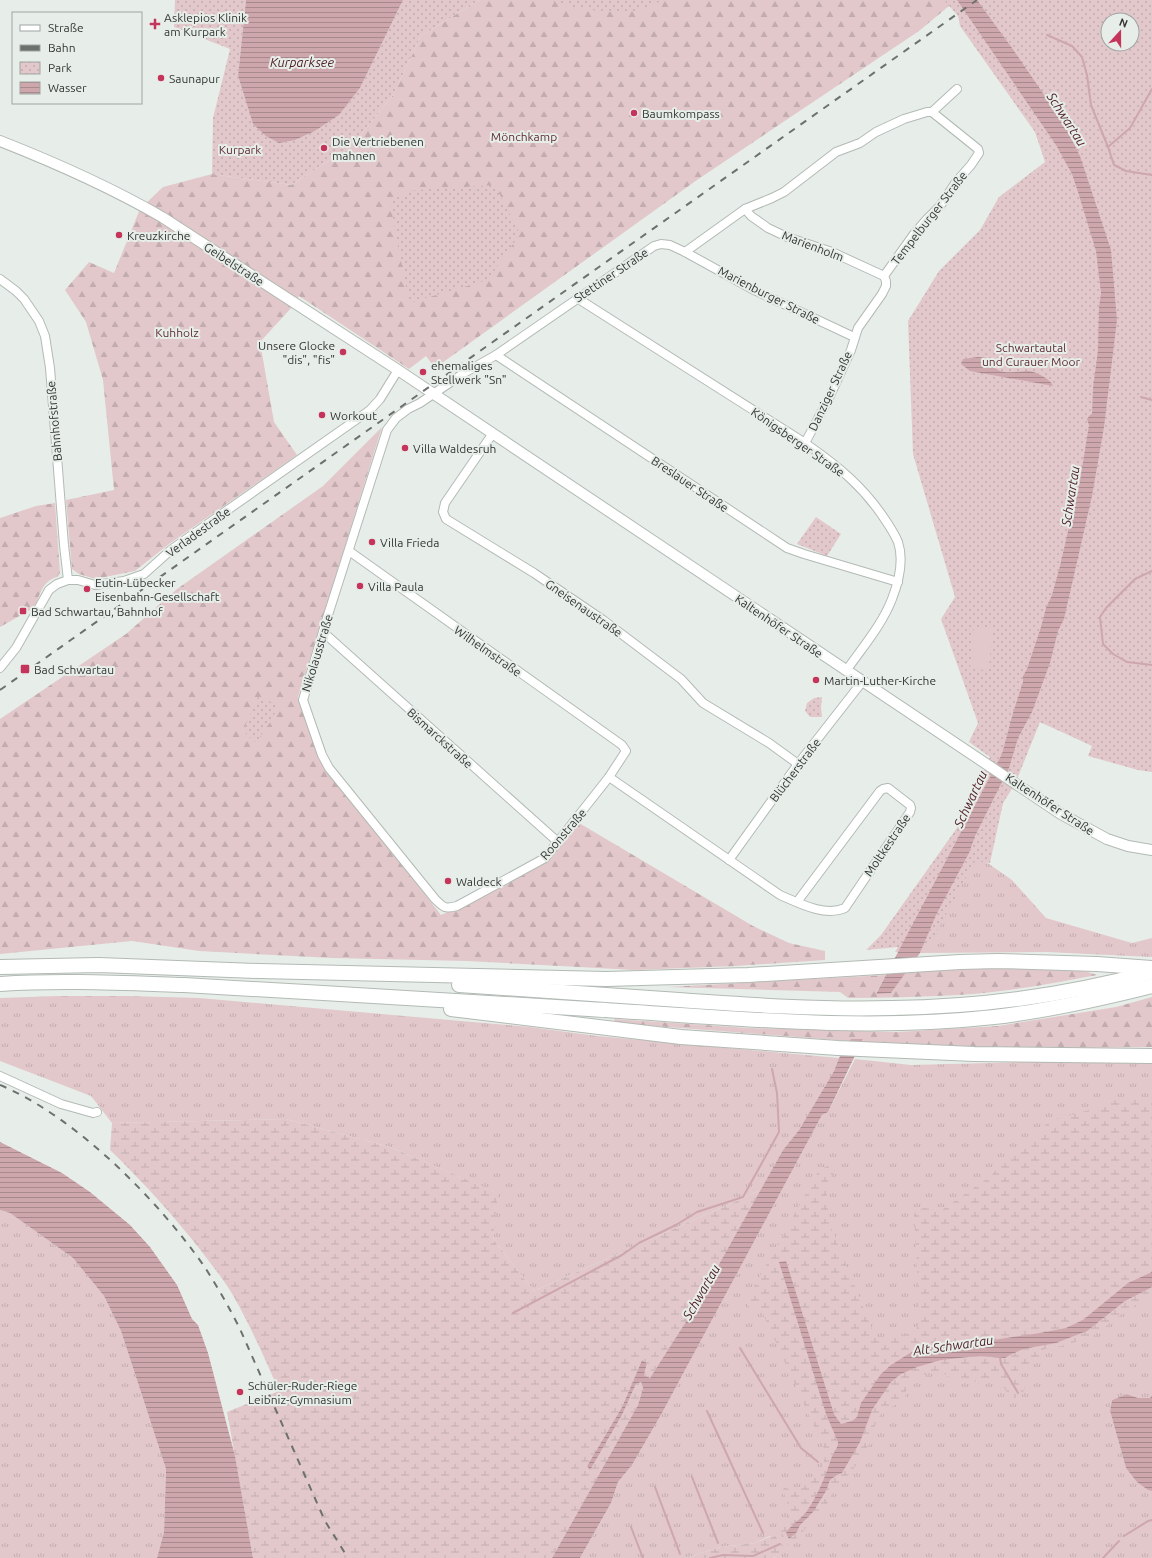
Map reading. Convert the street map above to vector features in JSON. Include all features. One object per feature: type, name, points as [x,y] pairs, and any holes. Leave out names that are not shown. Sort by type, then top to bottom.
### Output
[{"type":"highway","points":[[0,967],[99,965],[259,971],[606,979],[748,975],[888,965],[998,961],[1097,964],[1152,968]]},
{"type":"highway","points":[[259,971],[746,1004],[859,1008],[942,1006],[992,1002],[1052,994],[1113,983],[1152,972]]},
{"type":"highway","points":[[0,984],[98,982],[358,995],[751,1019],[886,1023],[993,1017],[1055,1008],[1110,997],[1152,986]]},
{"type":"highway","points":[[358,995],[385,1001],[681,1037],[864,1050],[974,1054],[1152,1056]]},
{"type":"street","points":[[685,252],[745,209],[784,192],[836,152],[860,143],[876,132],[904,120],[927,112],[932,112],[957,89]]},
{"type":"street","name":"Tempelburger Straße","points":[[854,337],[858,328],[886,286],[884,276],[914,234],[940,206],[979,152],[978,149],[932,112]]},
{"type":"street","name":"Geibelstraße","points":[[0,141],[56,164],[135,202],[248,272],[416,382]]},
{"type":"street","name":"Marienholm","points":[[745,209],[751,216],[768,228],[801,243],[832,252],[884,276]]},
{"type":"street","name":"Stettiner Straße","points":[[434,394],[464,373],[496,355],[654,246],[661,244],[670,245],[685,252]]},
{"type":"street","name":"Marienburger Straße","points":[[685,252],[754,290],[854,337]]},
{"type":"street","name":"Bahnhofstraße","points":[[0,279],[24,299],[39,321],[45,336],[50,368],[68,580]]},
{"type":"street","name":"Königsberger Straße","points":[[577,298],[805,443],[836,465],[868,496],[881,512],[898,542],[901,567],[898,582],[882,620],[846,671]]},
{"type":"street","name":"Danziger Straße","points":[[805,443],[829,398],[851,350],[854,337]]},
{"type":"street","name":"Breslauer Straße","points":[[496,355],[787,548],[898,582]]},
{"type":"street","name":"Verladestraße","points":[[68,580],[78,580],[95,585],[124,581],[144,574],[172,550],[370,410],[380,399],[398,370]]},
{"type":"street","name":"Kaltenhöfer Straße","points":[[416,382],[862,682],[1008,777],[1061,814],[1107,839],[1128,846],[1152,850]]},
{"type":"street","name":"Nikolausstraße","points":[[434,394],[396,418],[387,430],[303,700],[324,759],[442,907],[448,908],[457,906]]},
{"type":"street","name":"Gneisenaustraße","points":[[493,433],[445,503],[443,512],[446,519],[534,573],[603,620],[680,679],[703,703],[769,743],[798,764]]},
{"type":"street","name":"Wilhelmstraße","points":[[349,552],[622,745],[626,751]]},
{"type":"street","points":[[0,668],[16,648],[49,590],[56,584],[68,580]]},
{"type":"street","name":"Bismarckstraße","points":[[323,632],[558,842]]},
{"type":"street","name":"Blücherstraße","points":[[729,860],[798,764],[862,682]]},
{"type":"street","name":"Roonstraße","points":[[457,906],[545,858],[609,777],[626,751]]},
{"type":"street","name":"Moltkestraße","points":[[609,777],[780,895],[797,902],[817,909],[830,912],[845,908],[910,812],[910,805],[888,788],[880,791],[797,902]]},
{"type":"street","points":[[0,1076],[61,1104],[88,1112],[97,1112]]},
{"type":"green space","name":"Kurpark","points":[[175,0],[246,0],[238,76],[253,124],[295,140],[315,131],[339,115],[360,88],[403,0],[479,0],[421,36],[393,95],[352,146],[291,185],[212,174],[213,118],[230,49],[174,27]]},
{"type":"green space","name":"Mönchkamp","points":[[479,0],[955,1],[919,31],[697,180],[435,368],[426,356],[409,369],[299,296],[293,306],[260,342],[274,422],[297,455],[169,544],[135,571],[95,579],[79,574],[72,569],[66,500],[114,490],[103,380],[86,322],[65,290],[89,262],[114,273],[140,209],[163,187],[212,174],[291,185],[352,146],[393,95],[421,36]]},
{"type":"green space","points":[[548,0],[664,0],[637,11],[604,12],[573,7]]},
{"type":"green space","name":"Schwartautal und Curauer Moor","points":[[944,0],[1152,0],[1152,772],[1138,770],[1088,756],[1092,746],[1040,722],[1015,784],[1003,803],[990,863],[975,861],[930,944],[918,946],[914,951],[895,952],[898,947],[866,950],[881,935],[964,818],[990,757],[969,742],[978,723],[941,619],[955,597],[913,454],[908,321],[939,271],[980,230],[999,197],[1045,162],[1035,132],[960,26],[958,16]]},
{"type":"green space","points":[[1152,184],[1134,759],[1039,722],[979,857],[1012,880],[1046,918],[1132,943],[1152,938],[1152,957],[1047,952],[920,953],[927,935],[969,853]]},
{"type":"green space","points":[[495,185],[520,234],[488,280],[409,303],[390,202],[415,190]]},
{"type":"green space","points":[[382,427],[298,697],[322,764],[441,915],[485,895],[542,865],[579,823],[753,926],[789,943],[825,951],[825,960],[736,966],[635,970],[467,961],[332,958],[199,951],[132,941],[0,954],[0,719],[126,634],[177,589],[323,486]]},
{"type":"green space","points":[[55,503],[60,573],[57,577],[51,579],[47,583],[32,609],[0,627],[0,518],[36,506]]},
{"type":"green space","points":[[816,517],[841,534],[827,556],[797,544]]},
{"type":"green space","points":[[974,627],[992,628],[989,670],[970,669]]},
{"type":"green space","points":[[258,697],[279,705],[271,721],[256,743],[243,731]]},
{"type":"green space","points":[[822,697],[822,717],[810,717],[805,711],[807,703],[814,698]]},
{"type":"green space","points":[[999,965],[1069,966],[1097,975],[1011,990],[958,995],[903,997],[848,998],[840,992],[667,987],[886,975],[876,993],[891,993],[905,973]]},
{"type":"green space","points":[[58,996],[199,998],[530,1027],[597,1036],[839,1058],[834,1071],[799,1130],[783,1150],[761,1190],[534,1291],[493,1239],[497,1193],[390,1147],[286,1119],[112,1123],[91,1096],[0,1061],[0,998]]},
{"type":"green space","points":[[1152,997],[1152,1047],[1000,1049],[862,1042],[863,1040],[851,1039],[850,1041],[616,1023],[614,1019],[749,1028],[897,1032],[998,1026],[1116,1007]]},
{"type":"green space","points":[[855,1059],[911,1065],[1069,1061],[1152,1063],[1152,1272],[891,1382],[1152,1287],[1152,1395],[1150,1398],[1138,1398],[1127,1394],[1112,1400],[1110,1411],[1126,1468],[1148,1490],[1152,1491],[1152,1558],[773,1558],[785,1549],[770,1536],[755,1543],[721,1547],[685,1558],[580,1558],[611,1503],[618,1482],[632,1465],[662,1413],[822,1115],[828,1112]]},
{"type":"green space","points":[[1132,1099],[1152,1100],[1152,1296],[1124,1312],[1093,1336],[1066,1345],[1044,1349],[1040,1361],[1031,1365],[1022,1364],[1018,1369],[1020,1380],[1025,1387],[1022,1395],[1014,1398],[1006,1391],[999,1379],[993,1376],[987,1382],[979,1384],[971,1378],[951,1379],[942,1372],[935,1371],[911,1382],[906,1390],[905,1400],[881,1414],[875,1424],[867,1448],[848,1475],[833,1490],[832,1498],[800,1535],[788,1545],[781,1532],[790,1512],[783,1489],[795,1490],[806,1485],[822,1468],[826,1453],[759,1305],[748,1308],[746,1301],[819,1170],[827,1166],[837,1167],[826,1185],[829,1222],[875,1336],[885,1339],[904,1335],[915,1331],[920,1323],[914,1214],[919,1209],[924,1208],[942,1210],[991,1176],[1003,1161],[1016,1151],[1030,1148],[1048,1121],[1093,1109],[1107,1101]]},
{"type":"green space","points":[[286,1119],[390,1147],[498,1193],[493,1239],[534,1291],[761,1190],[694,1309],[650,1378],[644,1375],[647,1363],[642,1360],[622,1407],[587,1466],[590,1469],[622,1415],[636,1384],[641,1382],[643,1388],[638,1405],[552,1558],[253,1558],[227,1412],[279,1391],[246,1320],[223,1280],[169,1212],[110,1150],[112,1123]]},
{"type":"green space","points":[[0,1210],[10,1213],[73,1258],[104,1296],[121,1331],[166,1469],[164,1532],[157,1558],[0,1558]]},
{"type":"green space","points":[[774,1535],[786,1549],[773,1558],[685,1558],[721,1547],[755,1543]]},
{"type":"water","name":"Kurparksee","points":[[246,0],[403,0],[360,88],[339,115],[315,131],[295,140],[279,143],[266,136],[253,124],[238,76]]},
{"type":"water","points":[[957,0],[977,0],[1062,121],[1080,156],[1111,250],[1117,320],[1104,427],[1092,496],[1064,619],[1058,631],[1050,663],[1032,712],[1018,738],[1009,768],[975,836],[969,853],[936,915],[920,953],[891,993],[876,994],[1002,754],[1023,682],[1023,676],[1027,669],[1046,608],[1052,595],[1078,493],[1089,425],[1087,419],[1092,414],[1093,388],[1098,350],[1099,307],[1101,293],[1096,251],[1072,174],[1056,145]]},
{"type":"water","points":[[978,357],[986,358],[995,368],[1000,371],[1034,372],[1046,378],[1053,386],[970,371],[961,364],[963,359]]},
{"type":"water","points":[[851,1039],[863,1039],[828,1112],[822,1115],[662,1413],[632,1465],[618,1482],[611,1503],[580,1558],[552,1558],[638,1405],[643,1388],[641,1382],[636,1384],[622,1415],[590,1470],[587,1466],[622,1407],[642,1360],[647,1363],[644,1375],[650,1378],[694,1309],[783,1150],[799,1130]]},
{"type":"water","points":[[0,1142],[62,1173],[90,1192],[130,1225],[150,1247],[177,1285],[192,1319],[198,1325],[208,1353],[235,1456],[253,1558],[157,1558],[164,1532],[166,1469],[121,1331],[104,1296],[73,1258],[10,1213],[0,1210]]},
{"type":"water","points":[[786,1261],[834,1414],[841,1424],[852,1421],[857,1417],[861,1403],[881,1374],[891,1365],[910,1353],[923,1348],[939,1345],[973,1343],[1066,1328],[1083,1320],[1128,1283],[1152,1272],[1152,1287],[1125,1301],[1087,1331],[1056,1343],[1023,1349],[1005,1358],[978,1356],[941,1360],[917,1367],[901,1374],[891,1382],[872,1410],[860,1442],[842,1473],[830,1480],[826,1491],[813,1512],[800,1525],[797,1532],[789,1539],[786,1533],[805,1514],[815,1498],[838,1442],[826,1414],[779,1262]]},
{"type":"water","points":[[1127,1394],[1138,1398],[1150,1398],[1152,1395],[1152,1491],[1148,1490],[1137,1482],[1126,1468],[1110,1411],[1112,1400]]},
{"type":"waterway","name":"Alt Schwartau","points":[[1047,35],[1072,46],[1082,57],[1087,75],[1091,105],[1108,147]]},
{"type":"waterway","name":"Alt Schwartau","points":[[1152,89],[1130,128],[1108,147],[1114,165],[1126,171],[1152,175]]},
{"type":"waterway","points":[[1141,397],[1152,400]]},
{"type":"waterway","name":"Alt Schwartau","points":[[1152,571],[1135,579],[1106,608],[1100,617],[1103,644],[1113,654],[1127,662],[1152,665]]},
{"type":"waterway","points":[[513,1313],[622,1255],[639,1243],[676,1225],[697,1212],[743,1197],[779,1132],[777,1093],[772,1069]]},
{"type":"waterway","points":[[740,1348],[801,1448],[818,1462]]},
{"type":"waterway","points":[[1000,1357],[1001,1364],[1018,1393]]},
{"type":"waterway","points":[[707,1411],[763,1533]]},
{"type":"waterway","points":[[692,1477],[718,1543]]},
{"type":"waterway","points":[[655,1487],[680,1554]]},
{"type":"waterway","points":[[1124,1536],[1152,1520]]},
{"type":"waterway","points":[[631,1527],[643,1558]]},
{"type":"waterway","points":[[1103,1558],[1119,1541]]},
{"type":"waterway","name":"Alt Schwartau","points":[[710,1558],[723,1555],[753,1556],[780,1544]]},
{"type":"railway","points":[[0,690],[977,0]]},
{"type":"railway","points":[[0,1085],[29,1099],[57,1117],[86,1139],[113,1162],[139,1188],[185,1240],[204,1266],[240,1329],[325,1521],[348,1558]]},
{"type":"place","name":"Asklepios Klinik am Kurpark","points":[[155,24]]},
{"type":"place","name":"Saunapur","points":[[161,78]]},
{"type":"place","name":"Baumkompass","points":[[634,113]]},
{"type":"place","name":"Die Vertriebenen mahnen","points":[[324,148]]},
{"type":"place","name":"Kreuzkirche","points":[[119,235]]},
{"type":"place","name":"Unsere Glocke \"dis\", \"fis\"","points":[[343,352]]},
{"type":"place","name":"ehemaliges Stellwerk \"Sn\"","points":[[423,372]]},
{"type":"place","name":"Workout","points":[[322,415]]},
{"type":"place","name":"Villa Waldesruh","points":[[405,448]]},
{"type":"place","name":"Villa Frieda","points":[[372,542]]},
{"type":"place","name":"Villa Paula","points":[[360,586]]},
{"type":"place","name":"Eutin-Lübecker Eisenbahn-Gesellschaft","points":[[87,589]]},
{"type":"place","name":"Bad Schwartau, Bahnhof","points":[[23,611]]},
{"type":"place","name":"Bad Schwartau","points":[[25,669]]},
{"type":"place","name":"Martin-Luther-Kirche","points":[[816,680]]},
{"type":"place","name":"Waldeck","points":[[448,881]]},
{"type":"place","name":"Schüler-Ruder-Riege Leibniz-Gymnasium","points":[[240,1392]]},
{"type":"water label","name":"Schwartau","points":[[1067,119]]},
{"type":"water label","name":"Schwartau","points":[[1070,496]]},
{"type":"water label","name":"Schwartau","points":[[970,799]]},
{"type":"water label","name":"Schwartau","points":[[701,1292]]},
{"type":"park label","name":"Kuhholz","points":[[177,332]]}]
